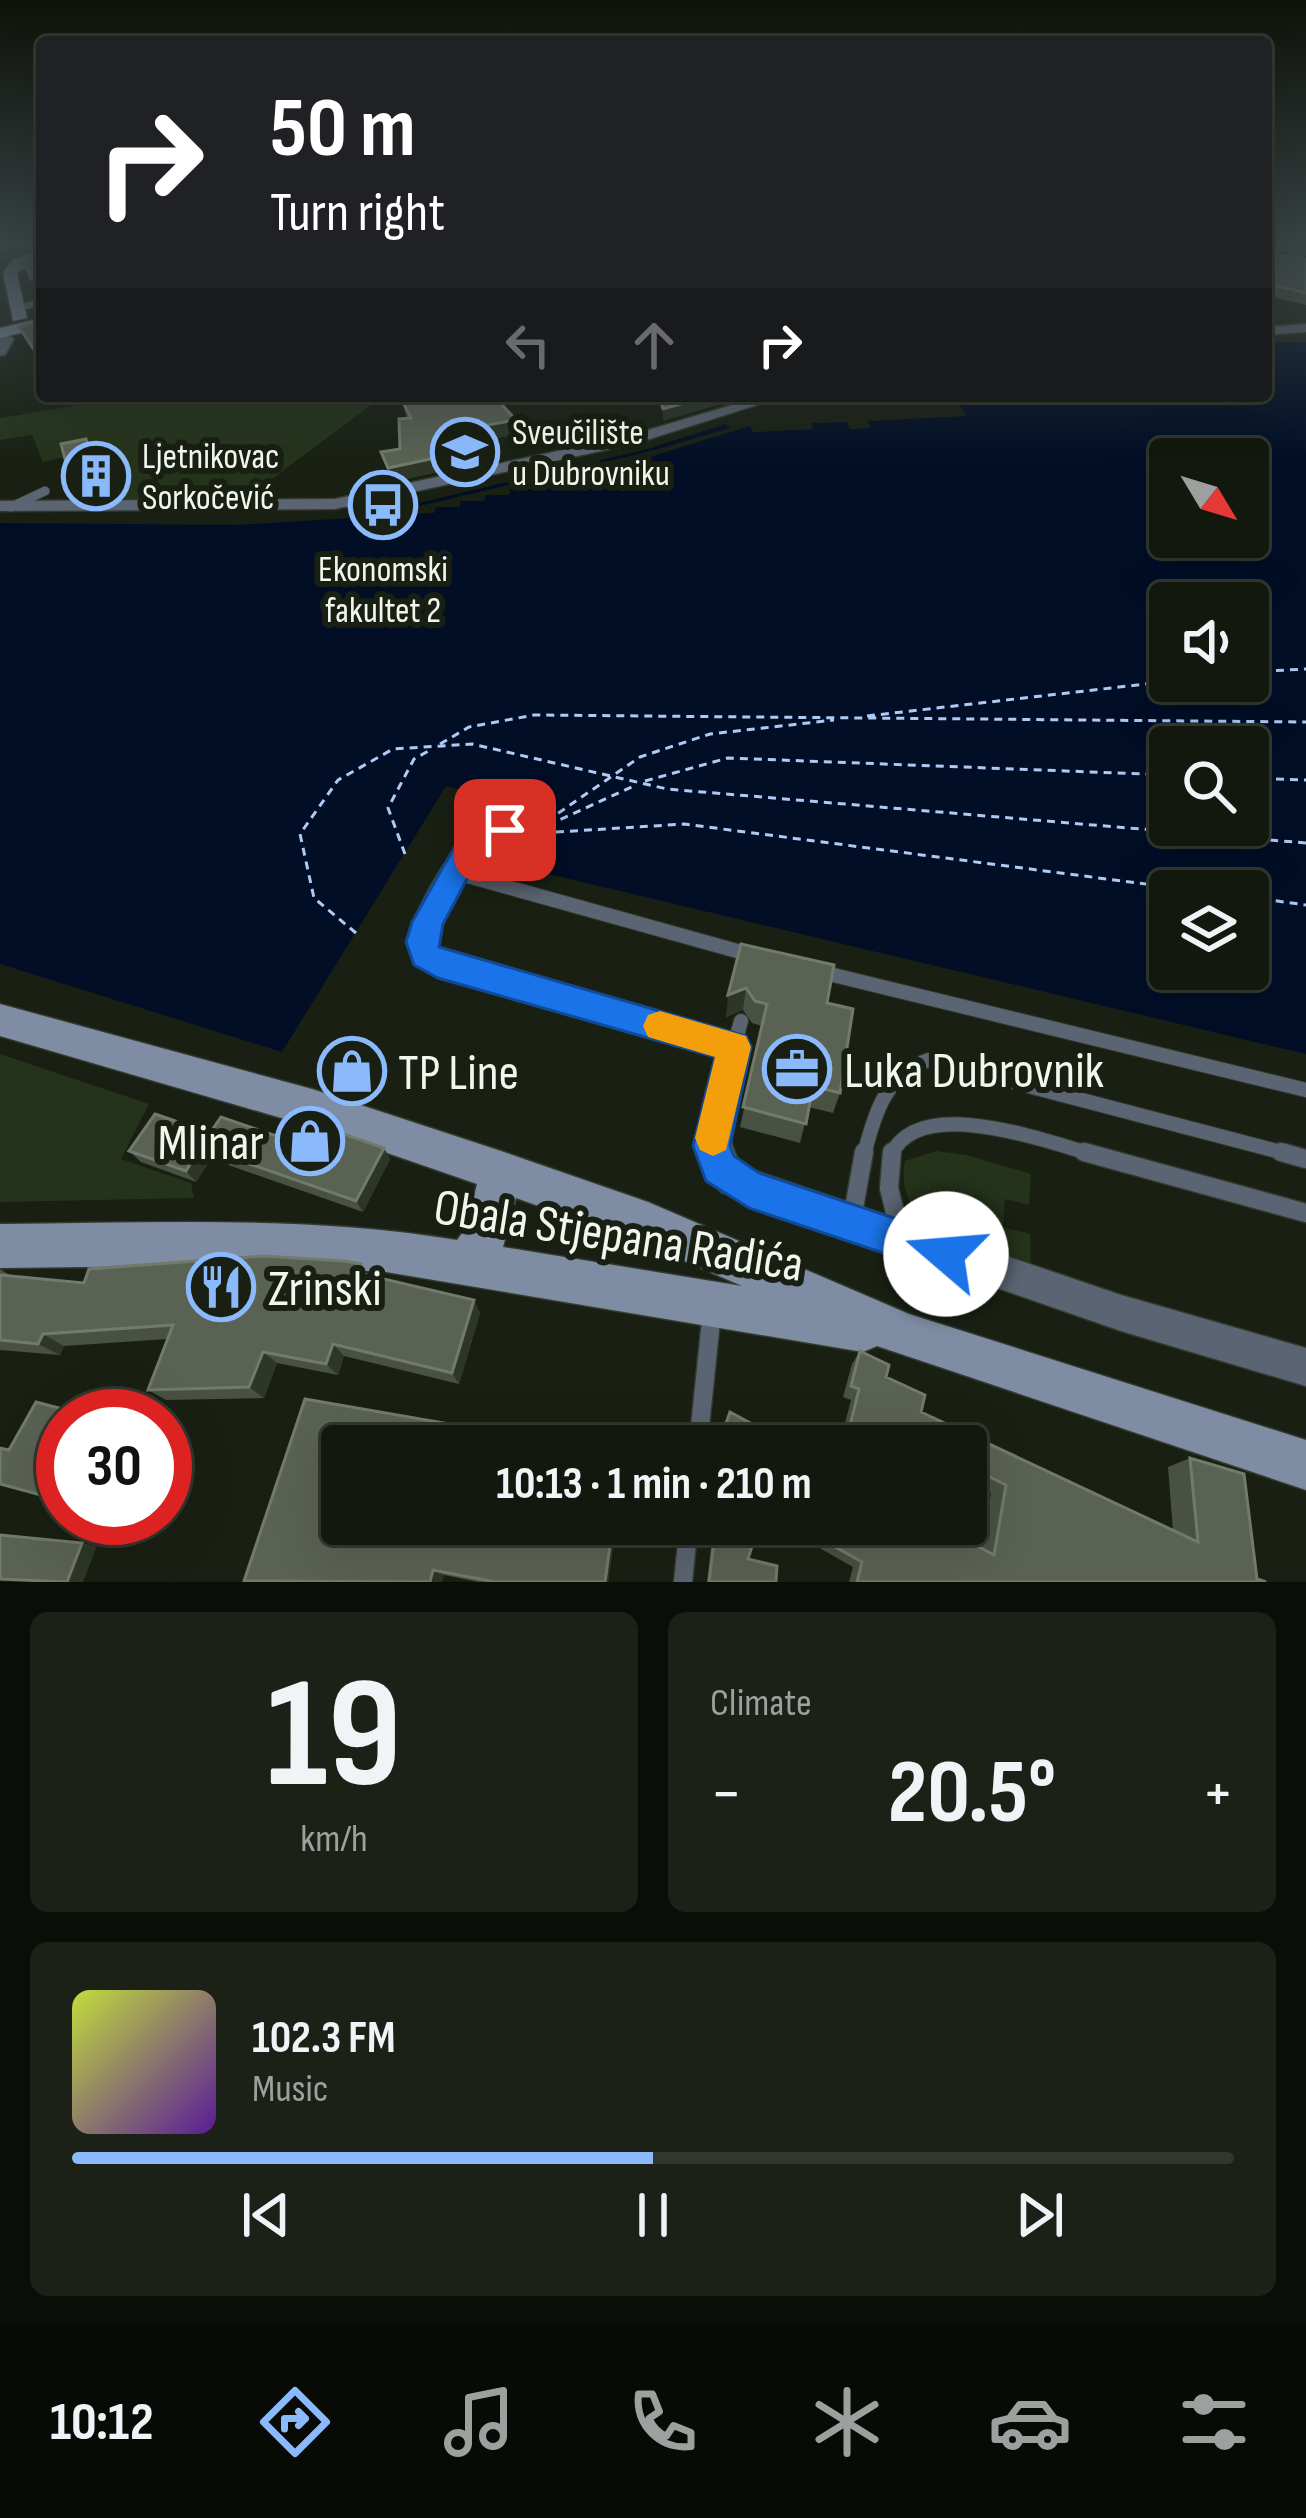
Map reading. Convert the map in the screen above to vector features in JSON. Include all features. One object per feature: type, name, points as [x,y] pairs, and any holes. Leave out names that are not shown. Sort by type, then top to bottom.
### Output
[{"type":"main road","points":[[0,331],[36,323]]},
{"type":"main road","name":"Obala Stjepana Radića","points":[[0,1020],[312,1108],[648,1223],[907,1336]]},
{"type":"main road","points":[[465,1264],[485,1239],[501,1172]]},
{"type":"main road","name":"Obala Stjepana Radića","points":[[0,1246],[259,1243],[386,1250],[907,1336]]},
{"type":"main road","points":[[907,1336],[1306,1466]]},
{"type":"street","points":[[1272,331],[1306,328]]},
{"type":"street","points":[[0,331],[7,338],[0,352]]},
{"type":"street","points":[[5,507],[335,504],[631,440],[758,402]]},
{"type":"street","points":[[528,834],[490,832],[475,843],[422,942],[425,955],[438,964],[737,1034],[712,1146],[719,1168],[749,1189],[1121,1313],[1306,1367]]},
{"type":"lane","points":[[5,507],[45,491]]},
{"type":"lane","points":[[455,873],[753,963],[778,962]]},
{"type":"lane","points":[[801,967],[1306,1090]]},
{"type":"lane","points":[[851,1223],[873,1123],[899,1069],[913,1060],[928,1060],[1306,1159]]},
{"type":"lane","points":[[902,1240],[891,1205],[891,1159],[897,1143],[935,1125],[964,1124],[1032,1138],[1306,1214]]},
{"type":"lane","points":[[700,1425],[713,1304]]},
{"type":"lane","points":[[683,1582],[687,1545]]},
{"type":"green space","points":[[99,402],[385,402],[371,405],[249,496],[87,503],[65,457],[43,462],[32,435],[0,440],[0,418]]},
{"type":"green space","points":[[0,1054],[149,1104],[121,1159],[191,1183],[194,1198],[0,1202]]},
{"type":"green space","points":[[936,1151],[1031,1174],[1029,1205],[1005,1199],[1003,1227],[1030,1234],[1031,1268],[944,1234],[912,1205],[904,1185],[905,1161]]},
{"type":"water","points":[[1272,342],[1306,342],[1306,1054],[511,865],[542,807],[446,786],[282,1052],[0,964],[0,523],[237,525],[400,515],[397,508],[644,450],[726,424],[730,428],[655,450],[659,454],[750,426],[753,432],[812,429],[811,423],[847,422],[850,429],[869,428],[867,421],[966,415],[957,402],[1272,402]]},
{"type":"pier","points":[[909,402],[944,402],[949,411],[956,411],[950,402],[957,402],[967,416],[868,421],[871,428],[850,429],[847,422],[812,423],[813,429],[752,432],[754,422],[805,424],[810,417],[847,416],[861,423],[866,415],[912,413]]},
{"type":"pier","points":[[655,450],[659,454],[628,466],[558,478],[558,483],[535,484],[534,489],[510,489],[509,495],[486,495],[484,501],[460,501],[460,507],[409,514],[407,509]]},
{"type":"building","points":[[36,321],[36,353],[19,327]]},
{"type":"building","points":[[403,402],[500,402],[516,420],[443,433],[454,454],[388,468],[381,452],[400,449],[399,419],[411,418]]},
{"type":"building","points":[[661,402],[688,402],[663,409]]},
{"type":"building","points":[[86,439],[95,464],[68,470],[61,444]]},
{"type":"building","name":"Luka Dubrovnik","points":[[741,944],[834,965],[827,1003],[853,1009],[840,1093],[813,1086],[806,1124],[743,1107],[767,1004],[755,1001],[746,988],[728,995]]},
{"type":"building","points":[[155,1114],[210,1133],[221,1117],[294,1142],[306,1121],[384,1148],[356,1201],[201,1147],[186,1171],[129,1151]]},
{"type":"building","points":[[263,1256],[344,1261],[361,1264],[358,1273],[474,1300],[452,1373],[333,1344],[326,1364],[263,1352],[249,1387],[148,1389],[173,1325],[43,1334],[38,1344],[0,1340],[0,1275],[84,1283],[89,1269]]},
{"type":"building","points":[[860,1351],[889,1365],[886,1377],[925,1395],[921,1412],[949,1425],[850,1425],[859,1389],[851,1386]]},
{"type":"building","points":[[305,1399],[455,1425],[321,1425],[321,1545],[610,1545],[605,1582],[495,1582],[433,1570],[430,1582],[244,1581]]},
{"type":"building","points":[[36,1402],[36,1494],[0,1484],[0,1448],[9,1450]]},
{"type":"building","points":[[730,1412],[754,1425],[725,1425]]},
{"type":"building","points":[[987,1443],[1198,1542],[1190,1458],[1244,1474],[1257,1579],[1266,1582],[857,1582],[862,1562],[832,1545],[975,1545],[994,1555],[1006,1485],[987,1476]]},
{"type":"building","points":[[0,1535],[36,1539],[36,1545],[81,1545],[67,1582],[0,1579]]},
{"type":"building","points":[[713,1545],[752,1545],[748,1559],[777,1566],[776,1582],[709,1582]]},
{"type":"ferry route","points":[[1269,671],[1306,669]]},
{"type":"ferry route","points":[[867,716],[1149,684]]},
{"type":"ferry route","points":[[440,744],[469,727],[534,715],[1306,722]]},
{"type":"ferry route","points":[[612,776],[640,757],[710,734],[834,720]]},
{"type":"ferry route","points":[[356,933],[314,898],[300,834],[338,780],[393,749],[472,744],[612,776]]},
{"type":"ferry route","points":[[405,854],[388,808],[414,759],[432,749]]},
{"type":"ferry route","points":[[645,781],[728,758],[1149,774]]},
{"type":"ferry route","points":[[535,829],[612,776]]},
{"type":"ferry route","points":[[612,776],[667,789],[1306,843]]},
{"type":"ferry route","points":[[1269,779],[1306,780]]},
{"type":"ferry route","points":[[535,831],[636,785]]},
{"type":"ferry route","points":[[542,833],[684,824],[1149,884]]},
{"type":"ferry route","points":[[1269,900],[1306,905]]},
{"type":"slow traffic","points":[[660,1026],[734,1047],[713,1138]]},
{"type":"place","name":"Sveučilište u Dubrovniku","points":[[465,452]]},
{"type":"place","name":"Ljetnikovac Sorkočević","points":[[96,476]]},
{"type":"place","name":"Ekonomski fakultet 2","points":[[383,505]]},
{"type":"place","name":"Luka Dubrovnik","points":[[797,1069]]},
{"type":"place","name":"TP Line","points":[[352,1071]]},
{"type":"place","name":"Mlinar","points":[[310,1141]]},
{"type":"place","name":"Zrinski","points":[[221,1287]]},
{"type":"route","points":[[505,830],[490,832],[466,854],[428,922],[422,942],[425,955],[438,964],[734,1047],[712,1146],[719,1168],[749,1189],[946,1254]]}]
